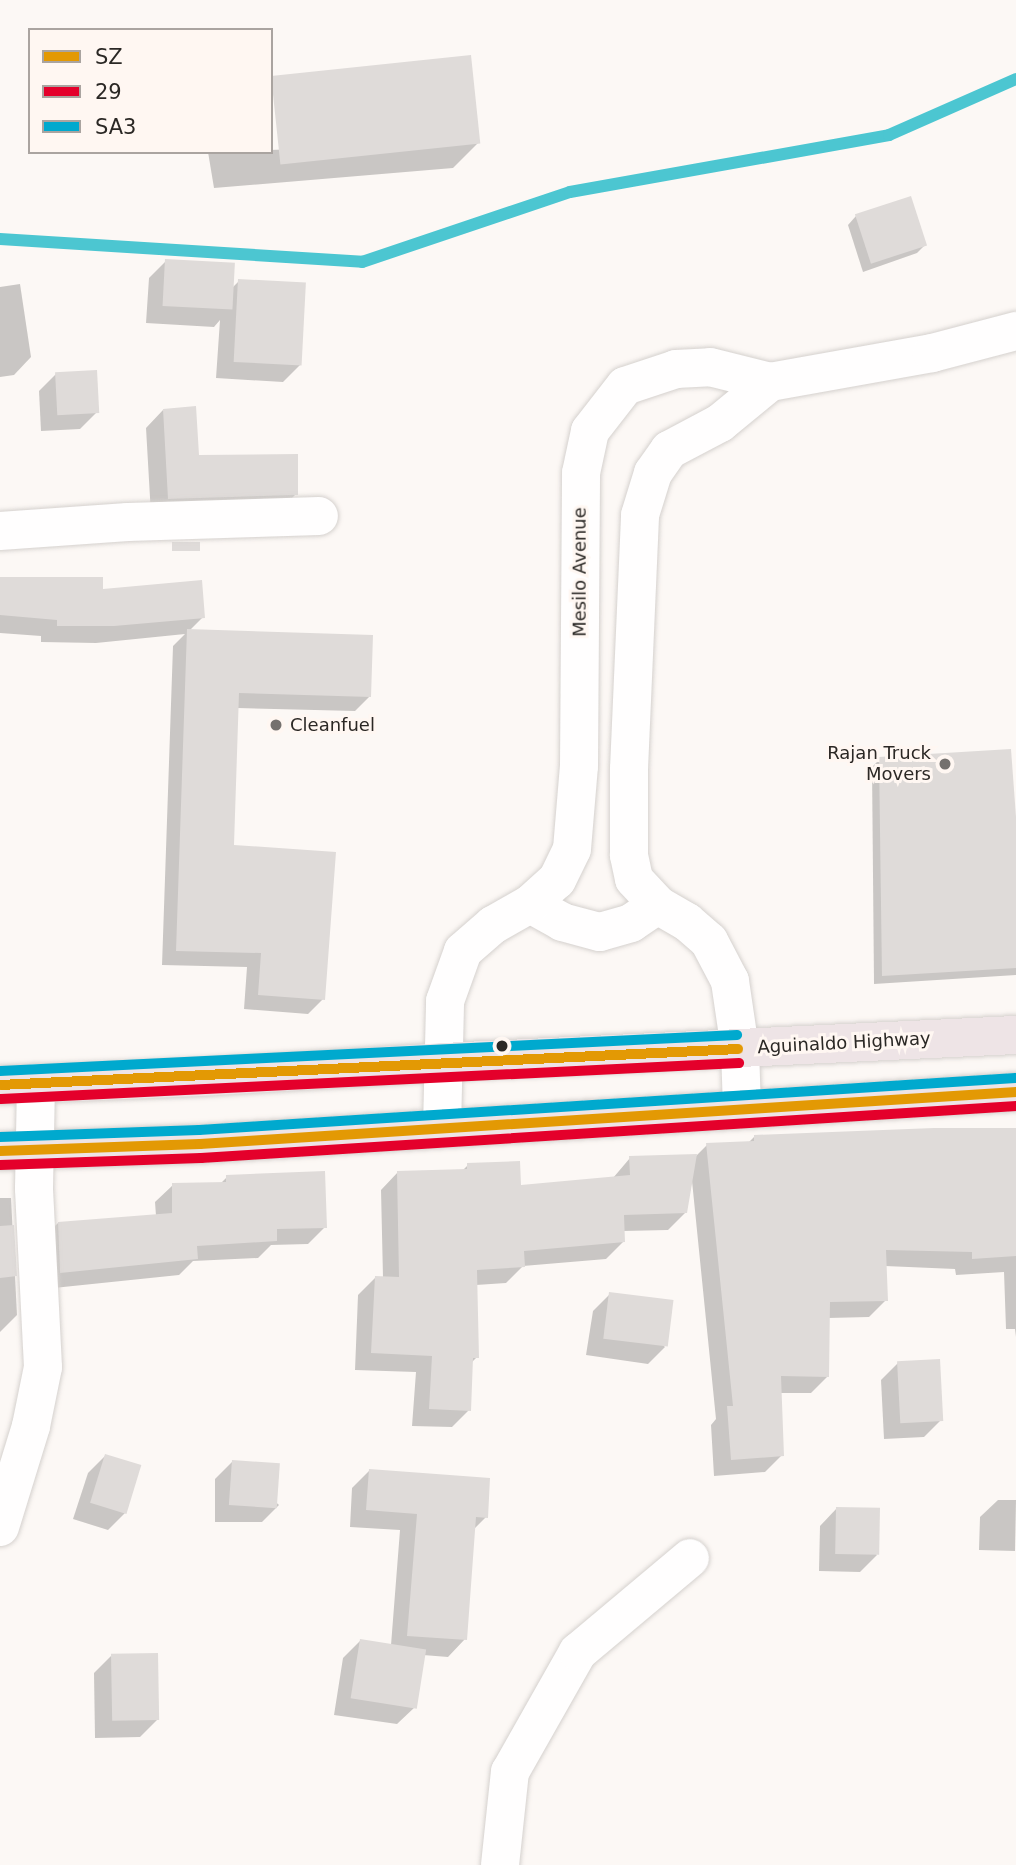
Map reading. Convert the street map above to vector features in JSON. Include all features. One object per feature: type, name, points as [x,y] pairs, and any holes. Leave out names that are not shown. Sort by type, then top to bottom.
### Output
[{"type":"main road","name":"Aguinaldo Highway","points":[[18,1084],[1016,1035]]},
{"type":"main road","points":[[18,1150],[200,1144],[1016,1092]]},
{"type":"street","name":"Mesilo Avenue","points":[[442,1128],[445,1001],[463,951],[494,925],[530,904],[557,880],[572,849],[579,766],[581,473],[590,431],[625,386],[676,369],[710,367],[769,382],[932,354],[1016,331]]},
{"type":"street","name":"Mesilo Avenue","points":[[742,1109],[740,1049],[730,981],[709,941],[687,922],[658,905],[635,879],[629,855],[629,769],[640,515],[653,472],[669,450],[720,422],[769,382]]},
{"type":"street","points":[[0,531],[128,522],[319,516]]},
{"type":"street","points":[[579,766],[629,769]]},
{"type":"street","points":[[530,904],[562,922],[600,932],[631,923],[658,905]]},
{"type":"street","points":[[0,1527],[31,1426],[43,1367],[18,1150],[18,1084]]},
{"type":"street","points":[[500,1865],[510,1772],[578,1652],[690,1558]]},
{"type":"building","points":[[471,55],[480,144],[280,165],[273,76]]},
{"type":"building","points":[[911,196],[927,245],[871,264],[855,214]]},
{"type":"building","points":[[165,259],[235,263],[232,310],[163,306]]},
{"type":"building","points":[[238,279],[306,283],[302,365],[234,362]]},
{"type":"building","points":[[97,370],[99,413],[57,415],[55,372]]},
{"type":"building","points":[[196,406],[199,455],[298,454],[298,495],[168,499],[163,409]]},
{"type":"building","points":[[172,542],[200,542],[200,551],[172,551]]},
{"type":"building","points":[[0,577],[103,577],[103,589],[202,580],[205,618],[114,626],[57,626],[57,620],[0,615]]},
{"type":"building","points":[[187,629],[373,635],[371,697],[239,693],[234,845],[336,852],[325,1000],[258,995],[261,953],[176,951]]},
{"type":"building","name":"Rajan Truck Movers","points":[[1011,749],[1016,817],[1016,968],[882,976],[879,757]]},
{"type":"building","points":[[934,1128],[1016,1128],[1016,1256],[972,1259],[972,1252],[886,1250],[888,1301],[830,1302],[829,1377],[781,1376],[784,1456],[731,1460],[727,1406],[733,1406],[706,1143],[754,1141],[754,1135]]},
{"type":"building","points":[[697,1154],[687,1213],[624,1215],[625,1242],[524,1251],[525,1267],[477,1270],[479,1358],[473,1358],[471,1411],[429,1409],[432,1356],[371,1353],[375,1276],[399,1277],[397,1171],[467,1169],[467,1163],[520,1161],[521,1185],[630,1175],[629,1156]]},
{"type":"building","points":[[325,1171],[327,1228],[277,1229],[277,1241],[197,1246],[198,1259],[60,1273],[58,1222],[172,1213],[172,1183],[226,1182],[226,1175]]},
{"type":"building","points":[[14,1225],[17,1276],[0,1278],[0,1226]]},
{"type":"building","points":[[609,1292],[674,1300],[668,1347],[603,1339]]},
{"type":"building","points":[[940,1359],[943,1421],[900,1423],[897,1361]]},
{"type":"building","points":[[105,1454],[141,1465],[126,1514],[90,1503]]},
{"type":"building","points":[[232,1460],[280,1463],[277,1508],[229,1505]]},
{"type":"building","points":[[369,1469],[490,1478],[488,1518],[476,1517],[467,1640],[407,1636],[417,1514],[366,1510]]},
{"type":"building","points":[[836,1507],[880,1508],[879,1555],[835,1554]]},
{"type":"building","points":[[360,1639],[426,1649],[417,1709],[351,1698]]},
{"type":"building","points":[[158,1653],[159,1720],[112,1721],[111,1654]]},
{"type":"waterway","points":[[0,239],[362,262],[570,192],[889,135],[1016,79]]},
{"type":"transit line","name":"SA3","points":[[0,1071],[737,1035]]},
{"type":"transit line","name":"SZ","points":[[0,1085],[738,1049]]},
{"type":"transit line","name":"29","points":[[1,1099],[739,1063]]},
{"type":"transit line","name":"SA3","points":[[0,1137],[199,1130],[1015,1078]]},
{"type":"transit line","name":"SZ","points":[[0,1151],[200,1144],[1016,1092]]},
{"type":"transit line","name":"29","points":[[0,1165],[201,1158],[1016,1106]]},
{"type":"place","name":"Cleanfuel","points":[[276,725]]},
{"type":"place","name":"Rajan Truck Movers","points":[[945,764]]}]
